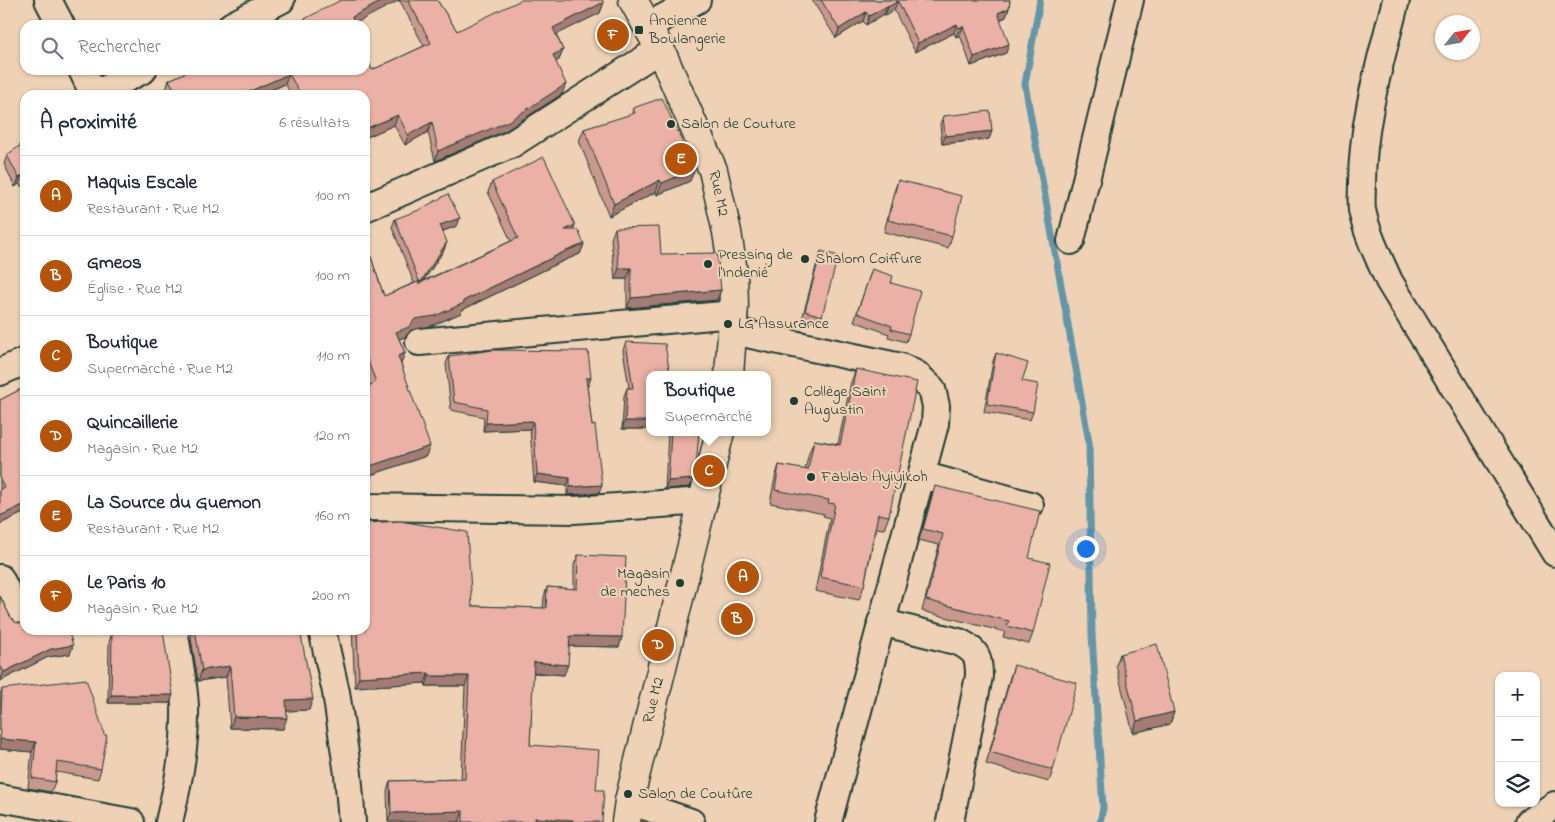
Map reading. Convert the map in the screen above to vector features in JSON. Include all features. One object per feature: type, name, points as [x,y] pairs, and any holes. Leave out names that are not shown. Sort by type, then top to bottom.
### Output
[{"type":"street","points":[[48,0],[58,20]]},
{"type":"street","points":[[242,20],[281,0]]},
{"type":"street","name":"Rue M2","points":[[632,0],[654,38],[713,170],[727,232],[733,272],[733,322],[729,371]]},
{"type":"street","points":[[370,206],[512,144],[654,38],[697,0]]},
{"type":"street","points":[[1072,240],[1130,0]]},
{"type":"street","points":[[1396,0],[1372,98],[1366,134],[1362,172],[1362,209],[1372,243],[1390,280],[1555,554]]},
{"type":"street","points":[[84,75],[92,90]]},
{"type":"street","points":[[104,90],[133,75]]},
{"type":"street","points":[[419,342],[733,322],[901,367],[916,374],[932,389],[936,406],[935,424],[828,822]]},
{"type":"street","points":[[0,372],[20,363]]},
{"type":"street","name":"Rue M2","points":[[628,811],[719,436]]},
{"type":"street","points":[[922,475],[1030,506]]},
{"type":"street","points":[[370,507],[574,510],[704,502]]},
{"type":"street","points":[[0,578],[20,618]]},
{"type":"street","points":[[881,622],[959,642],[971,648],[979,659],[979,676],[950,822]]},
{"type":"street","points":[[169,822],[179,780],[184,740],[185,705],[175,635]]},
{"type":"street","points":[[323,635],[336,692],[348,774],[352,822]]},
{"type":"street","points":[[0,798],[131,822]]},
{"type":"street","points":[[1529,822],[1555,805]]},
{"type":"street","points":[[628,811],[692,822]]},
{"type":"building","points":[[341,0],[384,0],[352,17],[353,20],[303,20]]},
{"type":"building","points":[[408,0],[437,0],[457,31],[521,0],[602,0],[604,2],[553,28],[563,50],[553,55],[566,84],[509,121],[438,151],[432,122],[408,135],[398,115],[370,127],[370,90],[298,90],[290,75],[370,75],[370,65],[372,70],[431,43]]},
{"type":"building","points":[[821,0],[1010,0],[1009,8],[998,13],[1009,44],[974,57],[963,26],[959,28],[957,24],[918,43],[898,1],[869,16],[866,12],[839,29]]},
{"type":"building","points":[[180,75],[287,75],[252,90],[175,90],[169,80]]},
{"type":"building","points":[[662,98],[695,169],[662,183],[660,180],[614,204],[584,129],[635,113],[633,108]]},
{"type":"building","points":[[990,111],[992,131],[945,136],[943,116]]},
{"type":"building","points":[[20,146],[19,178],[7,155]]},
{"type":"building","points":[[544,157],[575,225],[565,230],[578,230],[584,244],[566,251],[435,316],[415,319],[409,327],[396,332],[405,353],[398,356],[430,446],[370,466],[370,385],[376,382],[370,367],[370,254],[384,296],[420,281],[418,284],[518,238],[492,182]]},
{"type":"building","points":[[898,180],[962,196],[952,236],[888,220]]},
{"type":"building","points":[[448,194],[460,218],[440,225],[447,242],[420,283],[395,219],[419,210]]},
{"type":"building","points":[[659,227],[661,254],[717,253],[721,290],[631,298],[631,268],[619,268],[615,228]]},
{"type":"building","points":[[821,251],[838,256],[822,316],[805,311]]},
{"type":"building","points":[[872,269],[893,276],[891,283],[920,291],[909,334],[891,329],[892,326],[857,313]]},
{"type":"building","points":[[626,342],[665,344],[669,371],[646,371],[646,421],[625,421],[627,388],[633,388]]},
{"type":"building","points":[[493,350],[588,351],[591,378],[586,378],[592,426],[595,425],[602,485],[570,487],[570,478],[537,474],[533,421],[486,423],[487,409],[454,402],[449,356]]},
{"type":"building","points":[[996,353],[1028,363],[1022,381],[1038,384],[1033,412],[987,404]]},
{"type":"building","points":[[856,369],[917,382],[889,516],[878,514],[864,586],[820,577],[835,504],[828,503],[829,500],[775,490],[779,465],[808,470],[814,440],[840,445]]},
{"type":"building","points":[[20,390],[20,506],[0,516],[0,489],[4,487],[0,479],[0,400]]},
{"type":"building","points":[[671,436],[699,436],[693,479],[668,481]]},
{"type":"building","points":[[935,486],[1040,511],[1029,558],[1050,563],[1033,633],[1007,626],[1009,621],[926,600],[943,534],[923,529]]},
{"type":"building","points":[[400,521],[467,532],[472,606],[546,608],[547,587],[577,589],[578,555],[626,557],[622,637],[570,636],[568,665],[534,662],[530,745],[599,750],[596,790],[604,790],[602,822],[573,822],[573,820],[535,818],[535,822],[463,822],[463,811],[391,813],[390,781],[465,779],[469,676],[429,676],[429,673],[359,677],[357,635],[370,635],[370,523]]},
{"type":"building","points":[[0,596],[10,616],[15,622],[20,623],[20,635],[70,635],[73,645],[51,649],[4,672],[0,665]]},
{"type":"building","points":[[112,635],[164,635],[173,695],[111,695]]},
{"type":"building","points":[[196,635],[301,635],[313,699],[286,700],[287,718],[234,717],[230,666],[202,670]]},
{"type":"building","points":[[1157,644],[1174,712],[1137,721],[1120,654]]},
{"type":"building","points":[[1014,665],[1077,683],[1053,770],[990,752]]},
{"type":"building","points":[[86,679],[104,735],[107,735],[101,769],[57,762],[55,782],[32,778],[36,742],[0,739],[2,689]]},
{"type":"waterway","points":[[1040,0],[1025,84],[1089,442],[1092,635],[1103,808],[1100,822]]},
{"type":"place","name":"Ancienne Boulangerie","points":[[639,30]]},
{"type":"place","name":"Le Paris 10","points":[[613,35]]},
{"type":"place","name":"Salon de Couture","points":[[671,124]]},
{"type":"place","name":"La Source du Guemon","points":[[681,159]]},
{"type":"place","name":"Shalom Coiffure","points":[[805,259]]},
{"type":"place","name":"Pressing de l'Indenié","points":[[708,264]]},
{"type":"place","name":"LG Assurance","points":[[728,324]]},
{"type":"place","name":"Collège Saint Augustin","points":[[794,401]]},
{"type":"place","name":"Boutique","points":[[709,471]]},
{"type":"place","name":"Fablab Ayiyikoh","points":[[811,477]]},
{"type":"place","name":"Maquis Escale","points":[[743,577]]},
{"type":"place","name":"Magasin de meches","points":[[680,583]]},
{"type":"place","name":"Gmeos","points":[[737,619]]},
{"type":"place","name":"Quincaillerie","points":[[658,645]]},
{"type":"place","name":"Salon de Coutûre","points":[[628,794]]}]
